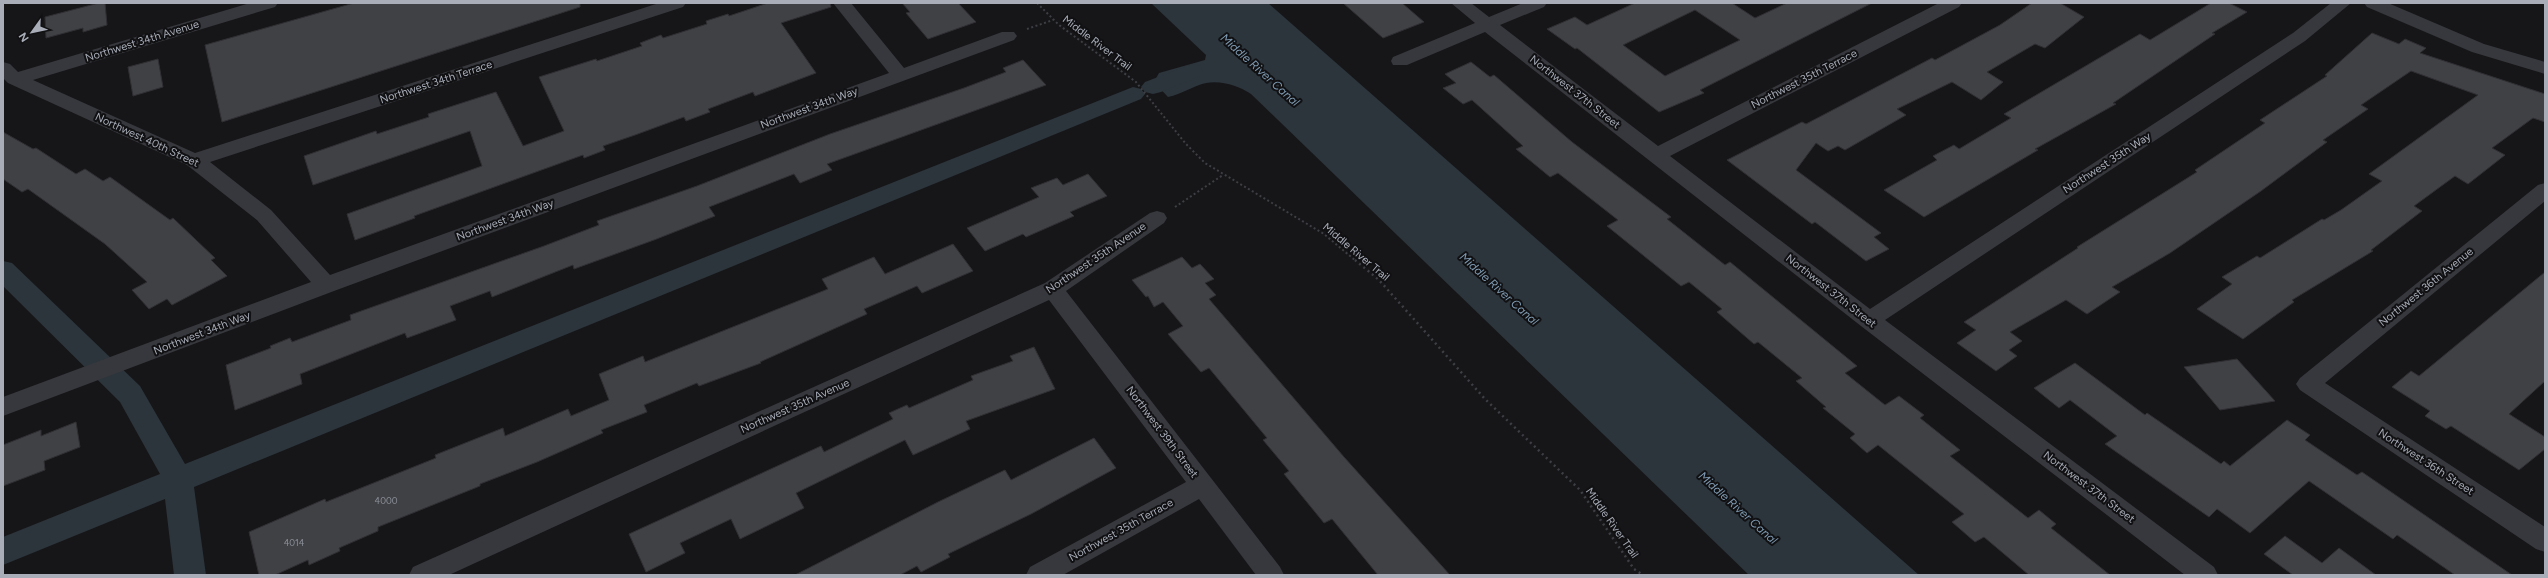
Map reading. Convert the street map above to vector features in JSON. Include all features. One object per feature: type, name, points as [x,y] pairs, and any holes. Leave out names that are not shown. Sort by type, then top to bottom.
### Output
[{"type":"street","name":"Northwest 34th Avenue","points":[[9,74],[269,3]]},
{"type":"street","name":"Northwest 34th Terrace","points":[[194,160],[677,3]]},
{"type":"street","points":[[842,3],[900,75]]},
{"type":"street","name":"Northwest 37th Street","points":[[1460,3],[1869,320],[2205,575]]},
{"type":"street","points":[[1400,61],[1538,3]]},
{"type":"street","name":"Northwest 35th Terrace","points":[[1656,155],[1953,3]]},
{"type":"street","name":"Northwest 35th Way","points":[[1869,320],[2299,37],[2342,3]]},
{"type":"street","points":[[2373,3],[2478,48],[2545,68]]},
{"type":"street","name":"Northwest 34th Way","points":[[3,406],[1008,36]]},
{"type":"street","name":"Northwest 40th Street","points":[[9,74],[194,160],[264,215],[326,286]]},
{"type":"street","name":"Northwest 36th Avenue","points":[[2308,384],[2545,190]]},
{"type":"street","name":"Northwest 35th Avenue","points":[[432,573],[1053,289],[1157,218]]},
{"type":"street","name":"Northwest 39th Street","points":[[1053,289],[1271,575]]},
{"type":"street","name":"Northwest 36th Street","points":[[2308,384],[2545,541]]},
{"type":"street","name":"Northwest 35th Terrace","points":[[1039,575],[1202,485]]},
{"type":"path","name":"Middle River Trail","points":[[1037,3],[1066,32],[1107,58],[1137,83],[1191,152],[1223,174],[1324,234],[1379,280],[1485,399],[1580,490],[1634,569],[1643,575]]},
{"type":"path","points":[[1008,36],[1053,20]]},
{"type":"path","points":[[1157,218],[1223,174]]},
{"type":"water","name":"Middle River Canal","points":[[1151,3],[1268,3],[1919,575],[1749,575],[1251,94],[1230,84],[1212,82],[1201,84],[1168,97],[1154,82],[1159,73],[1205,60],[1206,55]]},
{"type":"building","points":[[99,3],[105,3],[107,25],[83,32],[83,28],[46,38],[45,17]]},
{"type":"building","points":[[354,3],[580,3],[580,7],[222,122],[205,45]]},
{"type":"building","points":[[768,3],[830,3],[831,7],[781,23],[816,73],[755,96],[753,92],[708,109],[710,112],[686,121],[684,117],[603,146],[605,150],[584,158],[583,155],[414,216],[415,218],[355,240],[347,214],[482,166],[470,131],[313,185],[304,156],[376,131],[377,134],[429,117],[428,114],[496,92],[523,146],[564,131],[539,77],[596,59],[597,61],[642,46],[640,43],[661,35],[663,38],[707,24],[706,21],[728,14],[729,16]]},
{"type":"building","points":[[902,3],[958,3],[976,22],[928,39],[906,13],[910,12]]},
{"type":"building","points":[[1343,3],[1402,3],[1424,22],[1383,38]]},
{"type":"building","points":[[1635,3],[1732,3],[1755,18],[1787,3],[1872,3],[1700,90],[1704,93],[1659,112],[1577,48],[1575,49],[1547,29],[1575,17],[1587,25]],"holes":[[[1695,10],[1740,40],[1665,76],[1623,45]]]},
{"type":"building","points":[[2032,3],[2060,3],[2084,17],[2045,48],[2035,44],[1987,72],[2003,82],[1981,100],[1952,82],[1897,109],[1906,115],[1845,150],[1838,146],[1828,151],[1816,143],[1796,170],[1881,233],[1874,237],[1889,249],[1866,261],[1815,222],[1812,224],[1727,160],[1802,122],[1806,124],[1932,58],[1935,60],[2000,25]]},
{"type":"building","points":[[2211,3],[2229,3],[2247,12],[2212,33],[2215,34],[2113,103],[2116,104],[2035,149],[2038,150],[1924,217],[1884,190],[1937,160],[1933,156],[1954,145],[1959,149],[2011,118],[2004,114],[2140,34],[2150,40]]},
{"type":"building","points":[[2372,33],[2399,44],[2405,39],[2426,48],[2420,53],[2545,94],[2545,122],[2533,118],[2492,148],[2505,155],[2468,184],[2455,176],[2414,206],[2422,211],[2371,250],[2373,251],[2292,300],[2294,302],[2243,339],[2197,309],[2232,284],[2222,277],[2257,256],[2260,258],[2322,219],[2324,220],[2341,210],[2382,181],[2369,174],[2478,95],[2411,71],[2361,105],[2368,109],[2323,140],[2327,142],[2261,191],[2170,253],[2112,287],[2120,292],[2087,314],[2066,300],[2010,332],[2022,341],[2009,350],[2017,356],[1996,371],[1957,343],[1976,330],[1964,322],[2078,248],[2077,247],[2197,172],[2195,170],[2265,123],[2260,120],[2327,76],[2325,75]]},
{"type":"building","points":[[158,59],[163,87],[133,96],[128,67]]},
{"type":"building","points":[[1023,60],[1046,85],[827,164],[832,170],[800,183],[794,174],[709,207],[715,216],[654,240],[574,269],[573,265],[492,297],[490,291],[450,306],[456,320],[407,338],[405,333],[300,374],[302,384],[235,410],[226,365],[271,348],[270,346],[290,338],[292,342],[351,320],[350,315],[599,225],[597,221],[697,186],[830,134],[1006,72],[1003,68]]},
{"type":"building","points":[[1471,62],[1490,77],[1494,75],[1572,142],[1671,217],[1667,219],[1725,265],[1730,262],[1857,366],[1845,373],[1885,405],[1899,396],[1924,415],[1920,418],[1960,450],[1950,456],[2028,518],[2039,510],[2056,524],[2051,528],[2110,575],[2029,575],[1984,537],[1975,542],[1952,522],[1964,514],[1878,445],[1867,453],[1850,438],[1855,434],[1823,408],[1826,407],[1796,381],[1802,378],[1758,342],[1754,344],[1717,312],[1722,309],[1689,282],[1681,286],[1607,226],[1618,220],[1558,173],[1550,177],[1516,149],[1523,146],[1472,100],[1463,104],[1443,88],[1456,83],[1445,74]]},
{"type":"building","points":[[3,132],[33,149],[36,148],[76,174],[85,169],[103,181],[110,177],[170,220],[173,218],[215,258],[211,260],[227,276],[172,305],[167,299],[149,309],[132,290],[147,282],[105,244],[28,189],[22,192],[3,179]]},
{"type":"building","points":[[1088,174],[1107,196],[1070,212],[1074,216],[1026,237],[1023,234],[985,251],[967,228],[1039,197],[1031,188],[1057,178],[1063,185]]},
{"type":"building","points":[[953,244],[973,271],[922,293],[917,286],[864,309],[867,314],[760,362],[761,363],[699,386],[697,383],[644,405],[647,412],[601,430],[603,433],[537,462],[480,484],[480,486],[378,527],[378,531],[339,548],[340,551],[309,565],[308,560],[275,575],[259,575],[249,532],[325,499],[326,502],[436,458],[435,455],[503,428],[505,436],[568,409],[571,416],[609,400],[599,374],[643,356],[645,362],[828,289],[822,279],[874,257],[885,274]]},
{"type":"building","points":[[1182,257],[1192,268],[1200,264],[1214,279],[1205,283],[1216,295],[1209,299],[1344,457],[1450,575],[1378,575],[1332,519],[1324,523],[1284,474],[1289,471],[1263,440],[1267,438],[1209,368],[1201,372],[1168,334],[1183,326],[1163,302],[1154,307],[1148,296],[1146,297],[1132,280]]},
{"type":"building","points":[[2545,272],[2545,381],[2509,414],[2545,437],[2545,449],[2519,470],[2451,426],[2446,429],[2425,416],[2430,411],[2392,387],[2411,371],[2419,376]]},
{"type":"building","points":[[1034,347],[1055,389],[966,421],[970,429],[913,455],[905,440],[796,493],[804,508],[740,539],[731,519],[680,543],[685,553],[646,572],[629,534],[821,446],[824,452],[893,419],[889,413],[907,405],[909,408],[973,380],[971,376],[1013,361],[1010,356]]},
{"type":"building","points":[[2237,359],[2275,401],[2220,410],[2184,367]]},
{"type":"building","points":[[2075,363],[2145,415],[2147,413],[2221,464],[2224,461],[2230,466],[2287,420],[2310,435],[2305,440],[2357,475],[2362,472],[2512,575],[2455,575],[2397,535],[2393,539],[2309,481],[2250,533],[2217,509],[2209,517],[2105,444],[2117,436],[2070,400],[2059,408],[2034,388]]},
{"type":"building","points":[[76,422],[80,447],[44,461],[45,470],[3,486],[3,445],[41,430],[41,436]]},
{"type":"building","points":[[1094,438],[1116,468],[1031,514],[948,554],[950,557],[921,572],[917,566],[900,575],[795,575],[938,502],[1005,470],[1011,480]]},
{"type":"building","points":[[2285,536],[2322,563],[2339,548],[2376,575],[2293,575],[2264,554]]},
{"type":"waterway","points":[[1153,87],[1192,71]]},
{"type":"waterway","points":[[178,480],[1133,94]]},
{"type":"waterway","points":[[3,270],[130,394],[178,480]]},
{"type":"waterway","points":[[3,551],[178,480]]},
{"type":"waterway","points":[[178,480],[190,575]]}]
